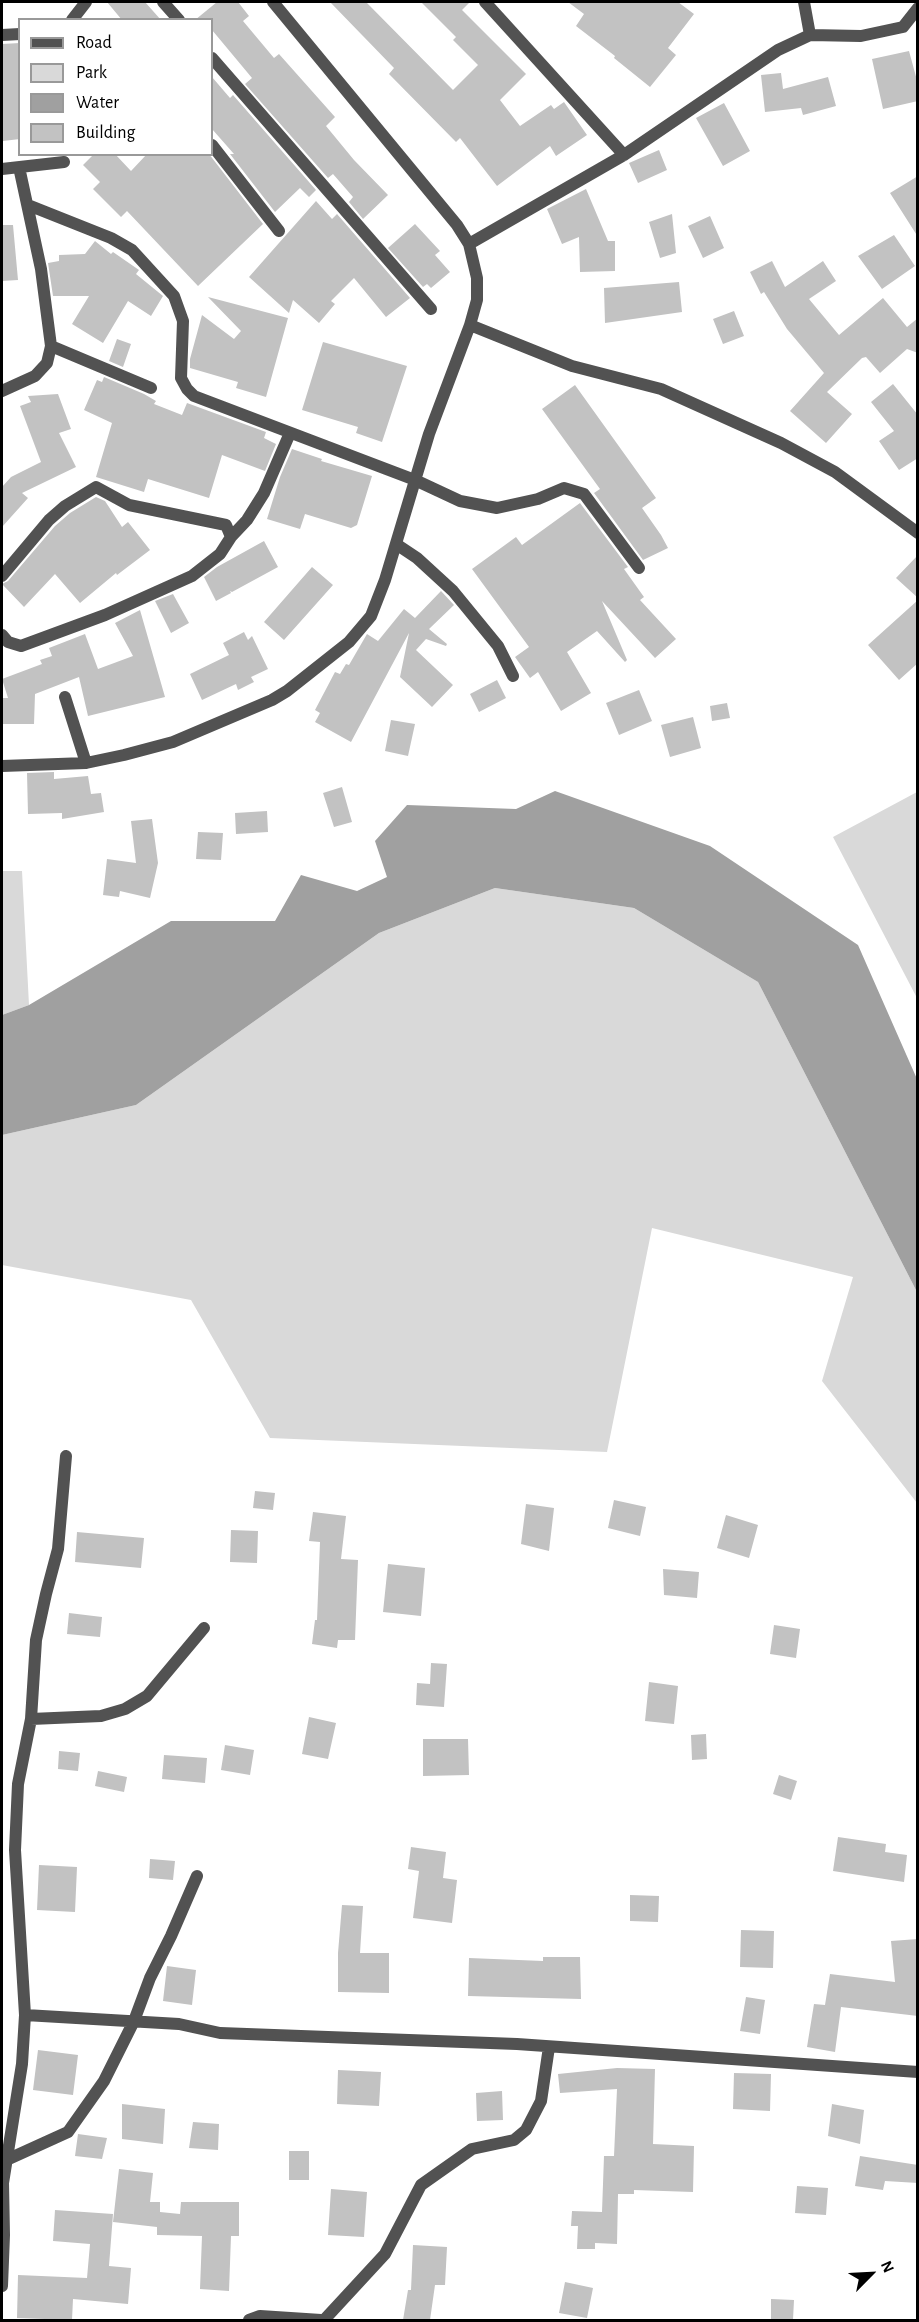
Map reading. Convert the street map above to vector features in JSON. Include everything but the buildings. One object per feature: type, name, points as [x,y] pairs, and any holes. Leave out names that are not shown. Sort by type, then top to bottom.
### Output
[{"type":"street","points":[[74,18],[86,2]]},
{"type":"street","points":[[164,2],[177,18]]},
{"type":"street","points":[[2,766],[86,763],[173,742],[231,719],[287,691],[349,642],[371,616],[396,544],[429,434],[470,325],[477,300],[477,278],[469,244],[458,225],[273,2]]},
{"type":"street","points":[[485,2],[624,155]]},
{"type":"street","points":[[804,2],[810,35]]},
{"type":"street","points":[[903,27],[918,8]]},
{"type":"street","points":[[469,244],[624,155],[778,50],[810,35],[861,36],[918,25]]},
{"type":"street","points":[[2,35],[18,34]]},
{"type":"street","points":[[213,59],[431,309]]},
{"type":"street","points":[[213,146],[279,231]]},
{"type":"street","points":[[2,169],[64,162]]},
{"type":"street","points":[[2,391],[35,375],[47,363],[51,346],[41,269],[19,167]]},
{"type":"street","points":[[28,205],[111,238],[132,250],[174,296],[183,321],[181,378],[194,396],[415,480],[460,501],[497,508],[538,499],[564,488],[584,494],[639,568]]},
{"type":"street","points":[[470,325],[572,366],[661,388],[781,443],[835,472],[918,533]]},
{"type":"street","points":[[51,346],[151,388]]},
{"type":"street","points":[[2,635],[8,642],[21,646],[105,615],[192,576],[220,554],[231,537],[247,520],[264,493],[290,433]]},
{"type":"street","points":[[2,576],[49,520],[65,506],[96,487],[129,505],[226,525],[231,537]]},
{"type":"street","points":[[396,544],[417,558],[453,591],[498,646],[513,676]]},
{"type":"street","points":[[65,697],[86,763]]},
{"type":"street","points":[[2,2286],[3,2162],[22,2064],[25,2015],[15,1850],[18,1784],[31,1719],[36,1640],[58,1550],[66,1456]]},
{"type":"street","points":[[31,1719],[101,1716],[125,1708],[147,1696],[204,1628]]},
{"type":"street","points":[[3,2162],[68,2132],[104,2081],[134,2021],[150,1978],[197,1876]]},
{"type":"street","points":[[25,2015],[179,2024],[220,2033],[549,2047],[918,2072]]},
{"type":"street","points":[[249,2320],[260,2316],[322,2320],[385,2254],[421,2185],[472,2149],[514,2140],[526,2130],[541,2101],[549,2047]]},
{"type":"green space","points":[[917,792],[917,998],[833,837]]},
{"type":"green space","points":[[2,871],[22,871],[29,1005],[2,1015]]},
{"type":"green space","points":[[495,888],[634,908],[758,982],[917,1292],[917,1503],[822,1381],[853,1277],[652,1228],[607,1452],[270,1438],[191,1300],[2,1265],[2,1135],[136,1105],[379,933]]},
{"type":"water","points":[[555,791],[710,846],[858,945],[917,1079],[917,1292],[758,982],[634,908],[495,888],[379,933],[136,1105],[2,1135],[2,1015],[29,1005],[171,921],[275,921],[301,875],[357,891],[387,877],[375,841],[407,805],[516,809]]}]
